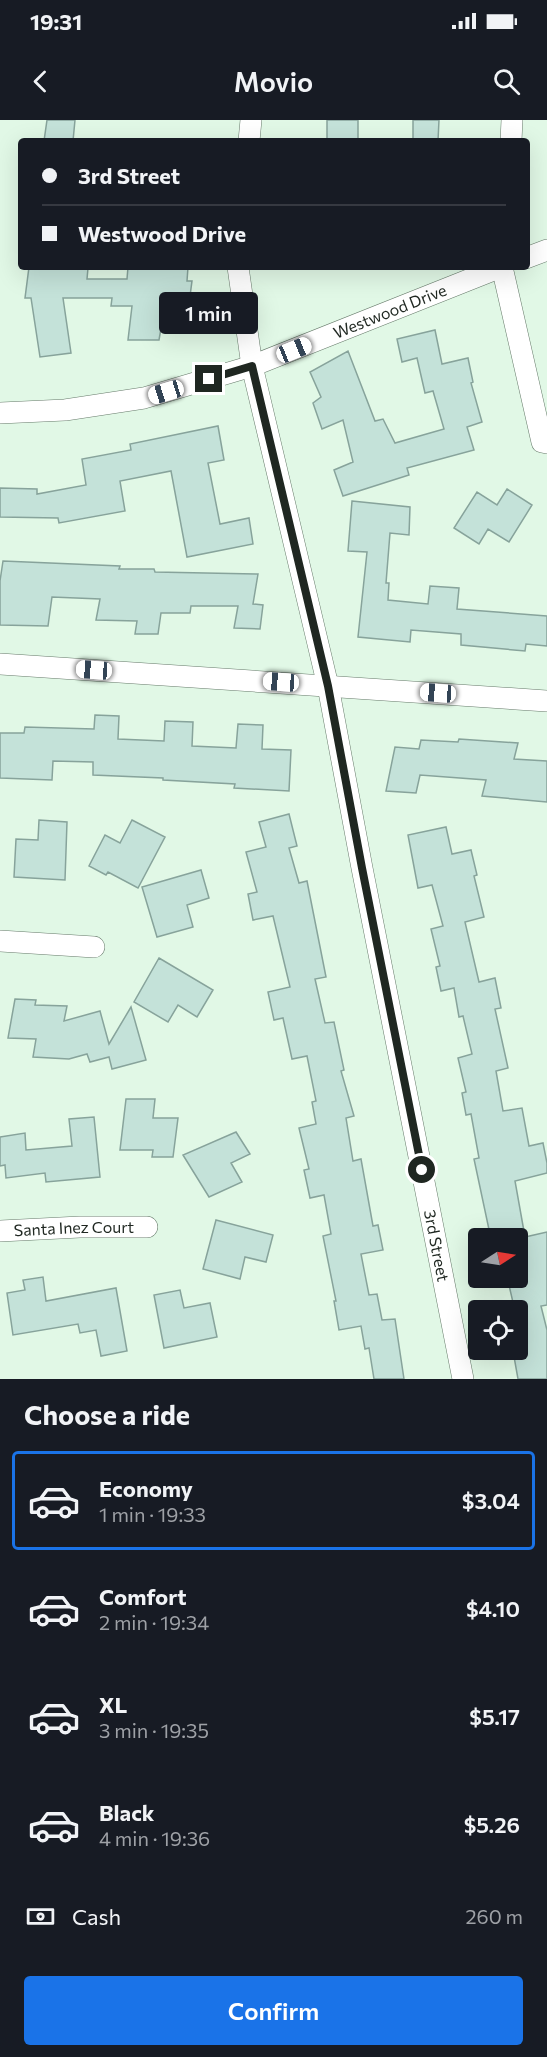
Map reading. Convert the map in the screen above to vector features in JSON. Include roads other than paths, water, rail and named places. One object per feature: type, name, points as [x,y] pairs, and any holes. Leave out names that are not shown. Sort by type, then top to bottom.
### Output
[{"type":"street","points":[[249,138],[251,120]]},
{"type":"street","points":[[511,138],[512,120]]},
{"type":"street","points":[[530,256],[547,250]]},
{"type":"street","name":"3rd Street","points":[[238,270],[252,366],[328,686],[463,1379]]},
{"type":"street","name":"Westwood Drive","points":[[0,413],[65,410],[144,398],[252,366],[494,270]]},
{"type":"street","points":[[503,270],[542,442],[547,443]]},
{"type":"street","points":[[0,664],[547,700]]},
{"type":"street","points":[[0,941],[94,947]]},
{"type":"street","name":"Santa Inez Court","points":[[0,1231],[80,1227],[147,1227]]}]
